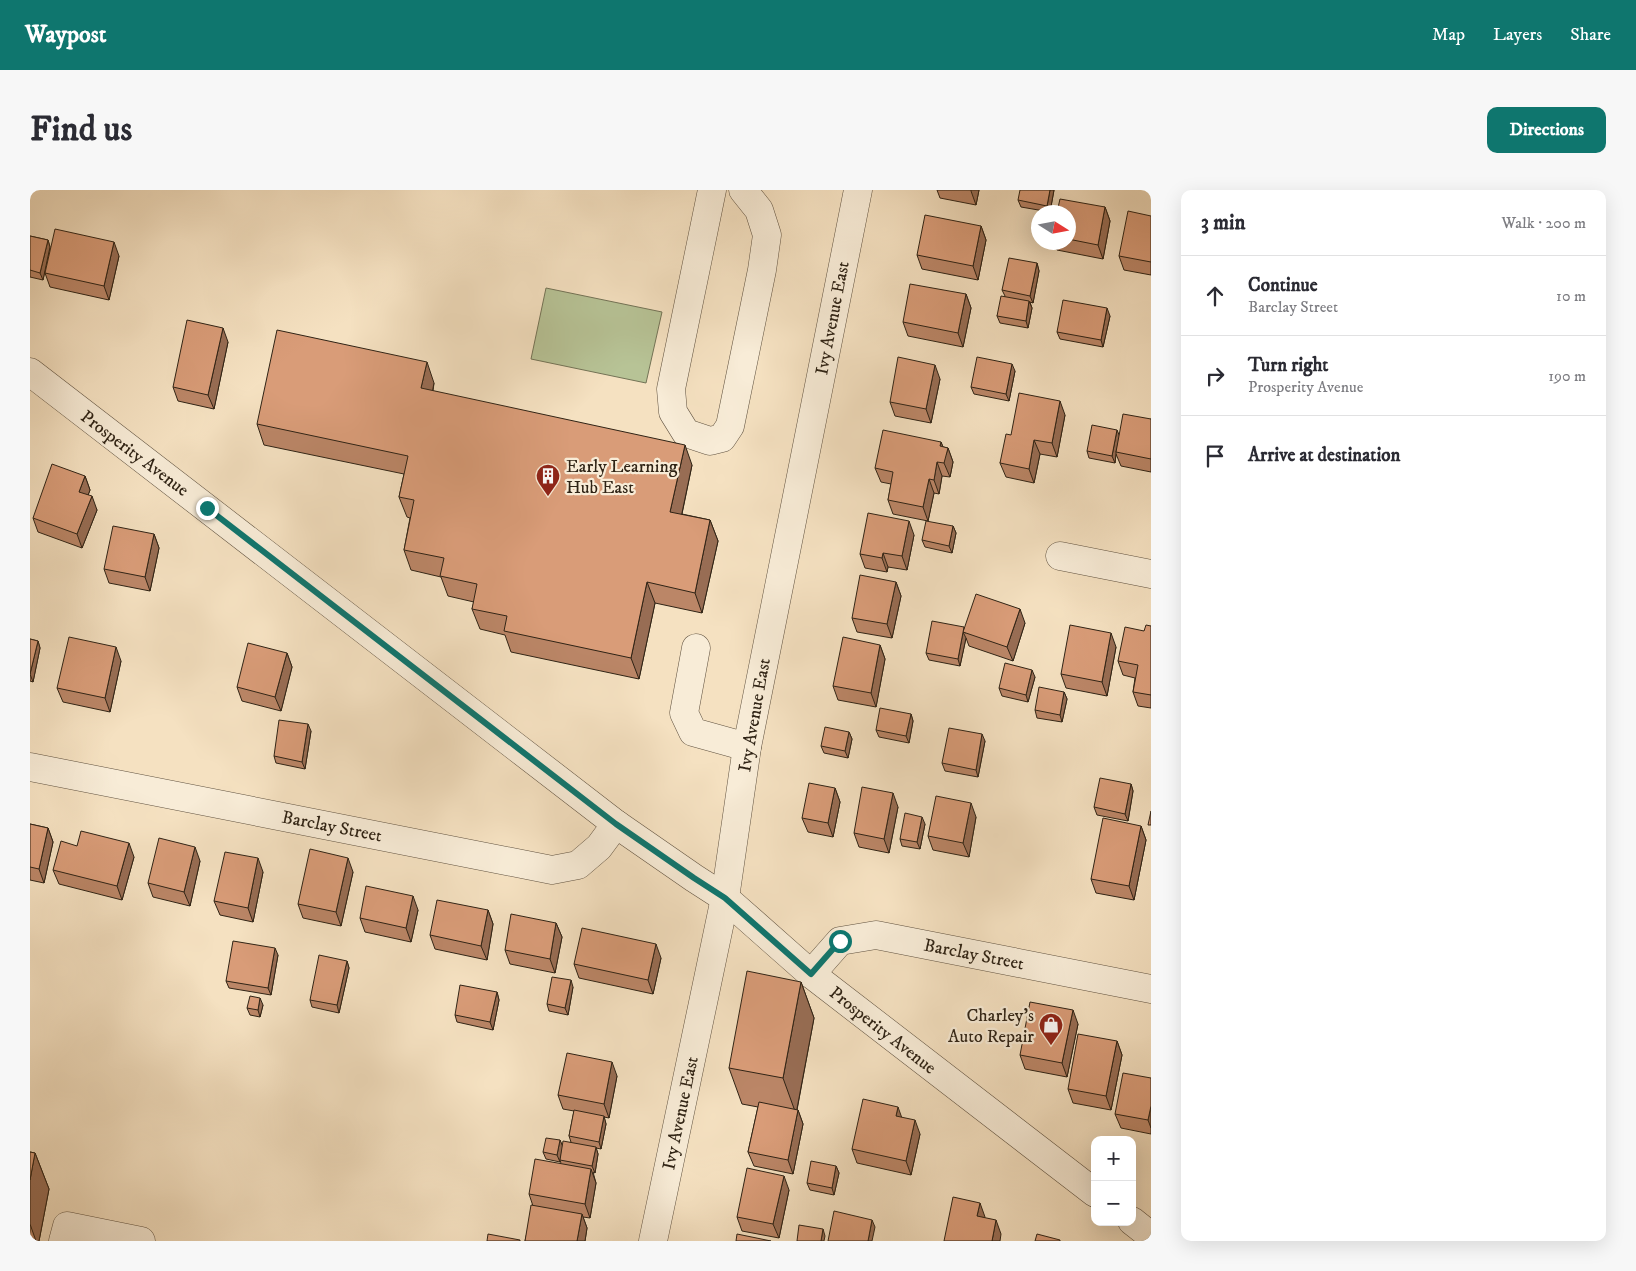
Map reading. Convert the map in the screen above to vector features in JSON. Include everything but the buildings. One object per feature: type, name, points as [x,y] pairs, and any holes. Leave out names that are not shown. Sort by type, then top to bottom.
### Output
[{"type":"street","points":[[712,190],[671,389],[673,412],[686,433],[710,441],[722,438],[730,426],[762,270],[767,235],[759,210],[743,190]]},
{"type":"street","name":"Ivy Avenue East","points":[[653,1241],[725,898],[747,747],[858,190]]},
{"type":"street","name":"Prosperity Avenue","points":[[30,372],[616,824],[725,898],[811,974],[1091,1190]]},
{"type":"street","points":[[1060,556],[1151,574]]},
{"type":"street","points":[[696,648],[684,713],[693,732],[747,747]]},
{"type":"street","name":"Barclay Street","points":[[30,768],[552,870],[578,865],[599,847],[616,824]]},
{"type":"street","name":"Barclay Street","points":[[811,974],[840,941],[876,935],[1151,988]]},
{"type":"street","points":[[1136,1224],[1151,1236]]},
{"type":"street","points":[[63,1241],[67,1226],[141,1241]]},
{"type":"green space","points":[[546,288],[662,312],[646,383],[531,359]]},
{"type":"place","name":"Early Learning Hub East","points":[[548,497]]},
{"type":"place","name":"Charley's Auto Repair","points":[[1051,1046]]},
{"type":"route","points":[[207,508],[616,824],[725,898],[811,974],[840,941]]}]
